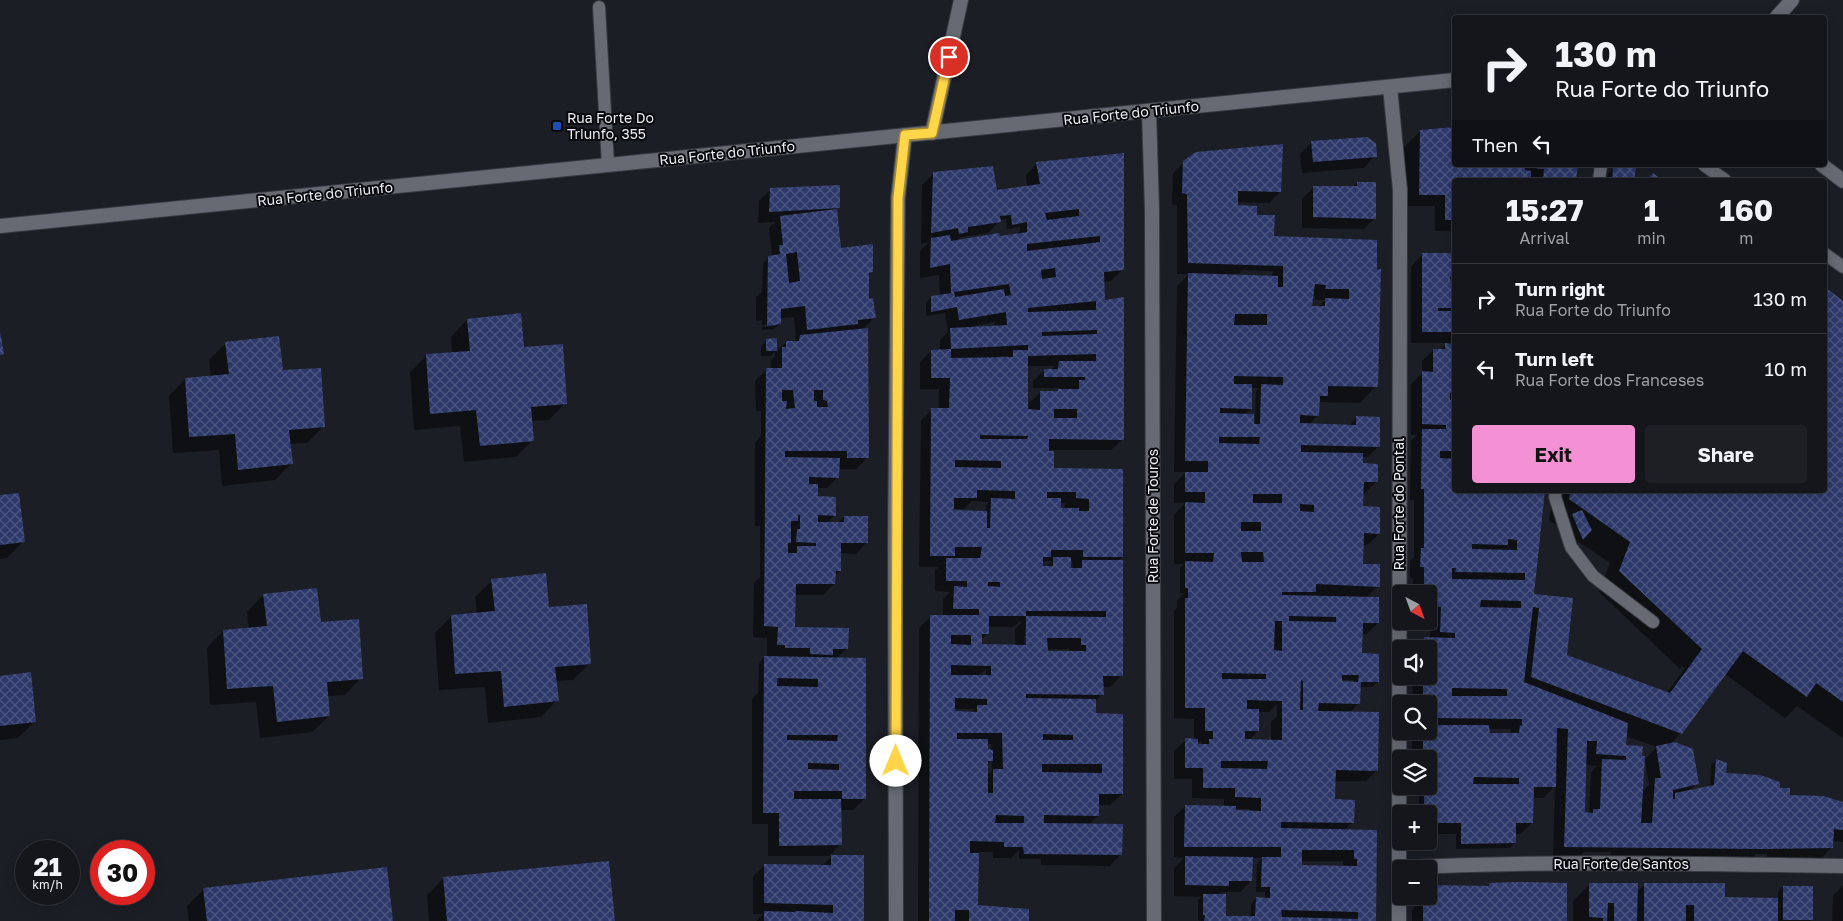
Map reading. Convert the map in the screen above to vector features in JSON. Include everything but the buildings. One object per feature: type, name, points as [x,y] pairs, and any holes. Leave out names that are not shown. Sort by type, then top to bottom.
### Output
[{"type":"street","points":[[932,133],[961,0]]},
{"type":"street","points":[[1779,15],[1792,0]]},
{"type":"street","name":"Rua Forte do Triunfo","points":[[0,226],[1452,80]]},
{"type":"street","name":"Rua Forte do Pontal","points":[[1390,87],[1400,190],[1398,860]]},
{"type":"street","name":"Rua Forte de Touros","points":[[1149,111],[1152,210],[1154,921]]},
{"type":"street","points":[[896,921],[895,534],[898,198],[905,135]]},
{"type":"street","points":[[1825,167],[1843,181]]},
{"type":"street","name":"Rua Forte de Santos","points":[[1437,866],[1636,864],[1843,866]]},
{"type":"street","name":"Rua Forte do Pontal","points":[[1398,905],[1398,921]]},
{"type":"lane","points":[[599,7],[608,165]]},
{"type":"lane","points":[[1707,167],[1722,178]]},
{"type":"lane","points":[[1827,255],[1843,267]]},
{"type":"lane","points":[[1556,493],[1555,498],[1571,547],[1593,576],[1653,622]]},
{"type":"place","name":"Rua Forte Do Triunfo, 355","points":[[557,126]]},
{"type":"route","points":[[896,761],[895,544],[898,198],[905,135],[932,133],[949,57]]}]
